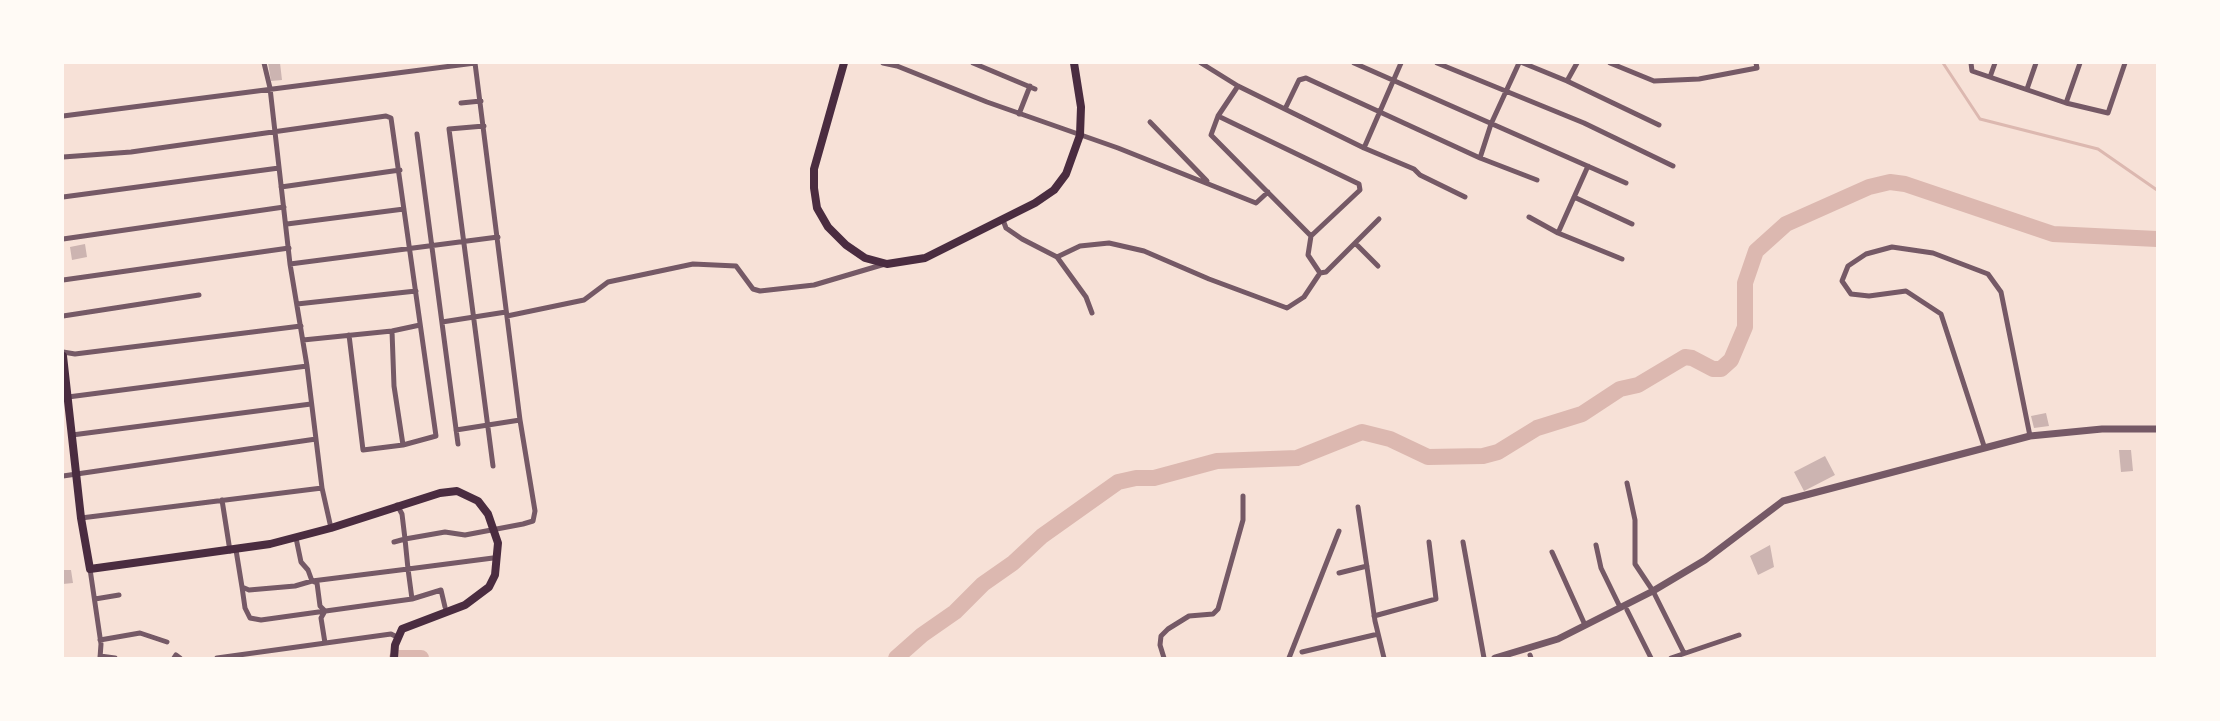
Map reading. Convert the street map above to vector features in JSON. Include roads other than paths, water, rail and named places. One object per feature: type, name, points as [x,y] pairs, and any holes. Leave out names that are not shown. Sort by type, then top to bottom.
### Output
[{"type":"main road","points":[[844,63],[814,169],[817,208],[828,227],[846,245],[865,258],[886,264],[925,258],[1003,220],[1054,190],[1066,174],[1080,135],[1081,107],[1074,63]]},
{"type":"main road","points":[[63,354],[81,518],[90,569],[233,550],[296,538],[440,493],[457,491],[478,501],[489,514],[495,528],[498,560],[489,587],[465,605],[410,625],[397,637],[394,654]]},
{"type":"street","points":[[264,63],[270,88],[290,264],[307,366],[322,488],[331,528]]},
{"type":"street","points":[[63,116],[475,63],[520,420],[535,511],[533,521],[465,535],[445,532],[394,542]]},
{"type":"street","points":[[883,63],[897,66],[1256,203],[1268,192]]},
{"type":"street","points":[[973,63],[1033,87],[1019,114]]},
{"type":"street","points":[[1201,63],[1238,86],[1364,148],[1416,170],[1420,175],[1465,197]]},
{"type":"street","points":[[1210,70],[1213,63]]},
{"type":"street","points":[[1354,63],[1626,183]]},
{"type":"street","points":[[1364,148],[1401,63]]},
{"type":"street","points":[[1437,63],[1505,93],[1584,123],[1673,166]]},
{"type":"street","points":[[1480,158],[1491,124],[1521,63],[1567,81],[1659,125]]},
{"type":"street","points":[[1567,81],[1577,63]]},
{"type":"street","points":[[1610,63],[1654,81],[1699,79],[1757,68],[1756,63]]},
{"type":"street","points":[[1627,70],[1633,63]]},
{"type":"street","points":[[1971,63],[1972,71],[2066,102],[2108,113],[2125,63]]},
{"type":"street","points":[[1990,77],[1995,63]]},
{"type":"street","points":[[2027,89],[2036,63]]},
{"type":"street","points":[[2066,102],[2080,63]]},
{"type":"street","points":[[1285,109],[1299,80],[1306,78],[1480,158],[1537,180]]},
{"type":"street","points":[[1238,86],[1218,116],[1211,135],[1311,236]]},
{"type":"street","points":[[461,104],[481,101]]},
{"type":"street","points":[[63,157],[131,152],[386,116],[393,122],[436,436],[403,445],[363,450],[349,335]]},
{"type":"street","points":[[1218,116],[1359,184],[1360,190],[1311,236],[1308,255],[1320,273]]},
{"type":"street","points":[[1150,122],[1210,185]]},
{"type":"street","points":[[484,126],[449,129],[493,466]]},
{"type":"street","points":[[417,134],[458,444]]},
{"type":"street","points":[[1558,233],[1588,166]]},
{"type":"street","points":[[63,197],[279,168]]},
{"type":"street","points":[[281,187],[400,170]]},
{"type":"street","points":[[1574,197],[1632,224]]},
{"type":"street","points":[[63,239],[284,207]]},
{"type":"street","points":[[287,224],[404,209]]},
{"type":"street","points":[[1529,217],[1558,233],[1622,259]]},
{"type":"street","points":[[1057,257],[1080,246],[1109,243],[1144,251],[1209,279],[1287,308],[1304,297],[1320,273],[1326,272],[1379,219]]},
{"type":"street","points":[[1003,220],[1006,228],[1014,234],[1057,257],[1086,297],[1092,313]]},
{"type":"street","points":[[290,264],[498,237]]},
{"type":"street","points":[[1355,243],[1378,266]]},
{"type":"street","points":[[1984,447],[1941,314],[1906,291],[1862,296],[1851,294],[1842,281],[1848,266],[1866,254],[1892,247],[1933,253],[1988,274],[2001,292],[2030,436]]},
{"type":"street","points":[[63,280],[289,248]]},
{"type":"street","points":[[442,322],[506,314],[584,300],[608,282],[693,264],[736,266],[753,289],[760,291],[814,285],[886,264]]},
{"type":"street","points":[[297,304],[416,291]]},
{"type":"street","points":[[63,316],[200,295]]},
{"type":"street","points":[[303,340],[392,331],[420,325]]},
{"type":"street","points":[[63,354],[301,326]]},
{"type":"street","points":[[392,331],[394,386],[403,445]]},
{"type":"street","points":[[68,397],[307,366]]},
{"type":"street","points":[[72,435],[311,404]]},
{"type":"street","points":[[456,430],[520,420]]},
{"type":"street","points":[[1495,658],[1550,641],[1623,608],[1705,560],[1783,501],[2030,436],[2102,429],[2157,429]]},
{"type":"street","points":[[63,476],[316,439]]},
{"type":"street","points":[[1627,483],[1635,520],[1635,564],[1653,591],[1684,653]]},
{"type":"street","points":[[81,518],[322,488]]},
{"type":"street","points":[[1164,658],[1160,645],[1161,636],[1168,629],[1189,616],[1213,614],[1218,609],[1243,520],[1243,496]]},
{"type":"street","points":[[222,500],[243,587],[245,608],[250,618],[261,620],[412,599],[441,590],[445,607]]},
{"type":"street","points":[[397,506],[402,514],[412,599]]},
{"type":"street","points":[[1358,507],[1374,616],[1384,658]]},
{"type":"street","points":[[1289,658],[1339,531]]},
{"type":"street","points":[[296,538],[301,562],[308,570],[312,581],[317,583],[320,606],[325,611]]},
{"type":"street","points":[[1374,616],[1436,599],[1429,542]]},
{"type":"street","points":[[1463,542],[1484,658]]},
{"type":"street","points":[[1596,545],[1601,568],[1651,658]]},
{"type":"street","points":[[1552,552],[1585,625]]},
{"type":"street","points":[[243,587],[249,590],[295,586],[312,581],[493,558]]},
{"type":"street","points":[[1339,573],[1367,566]]},
{"type":"street","points":[[90,569],[100,640],[100,657],[115,658]]},
{"type":"street","points":[[95,599],[119,596]]},
{"type":"street","points":[[325,611],[321,618],[325,643]]},
{"type":"street","points":[[100,640],[140,633],[167,642]]},
{"type":"street","points":[[217,658],[391,634],[397,637]]},
{"type":"street","points":[[1302,652],[1378,634]]},
{"type":"street","points":[[1671,658],[1739,635]]},
{"type":"street","points":[[174,658],[176,655],[180,658]]},
{"type":"waterway","points":[[1943,63],[1980,119],[2098,149],[2157,190]]},
{"type":"waterway","points":[[896,658],[922,635],[955,612],[983,584],[1013,563],[1042,536],[1118,482],[1136,478],[1154,478],[1217,461],[1297,458],[1362,432],[1390,439],[1428,457],[1483,456],[1498,452],[1537,428],[1582,414],[1620,389],[1638,385],[1685,357],[1692,358],[1713,369],[1721,369],[1731,360],[1745,327],[1745,283],[1756,251],[1786,224],[1869,187],[1890,182],[1905,184],[2053,234],[2157,239]]},
{"type":"waterway","points":[[397,658],[421,658]]}]
